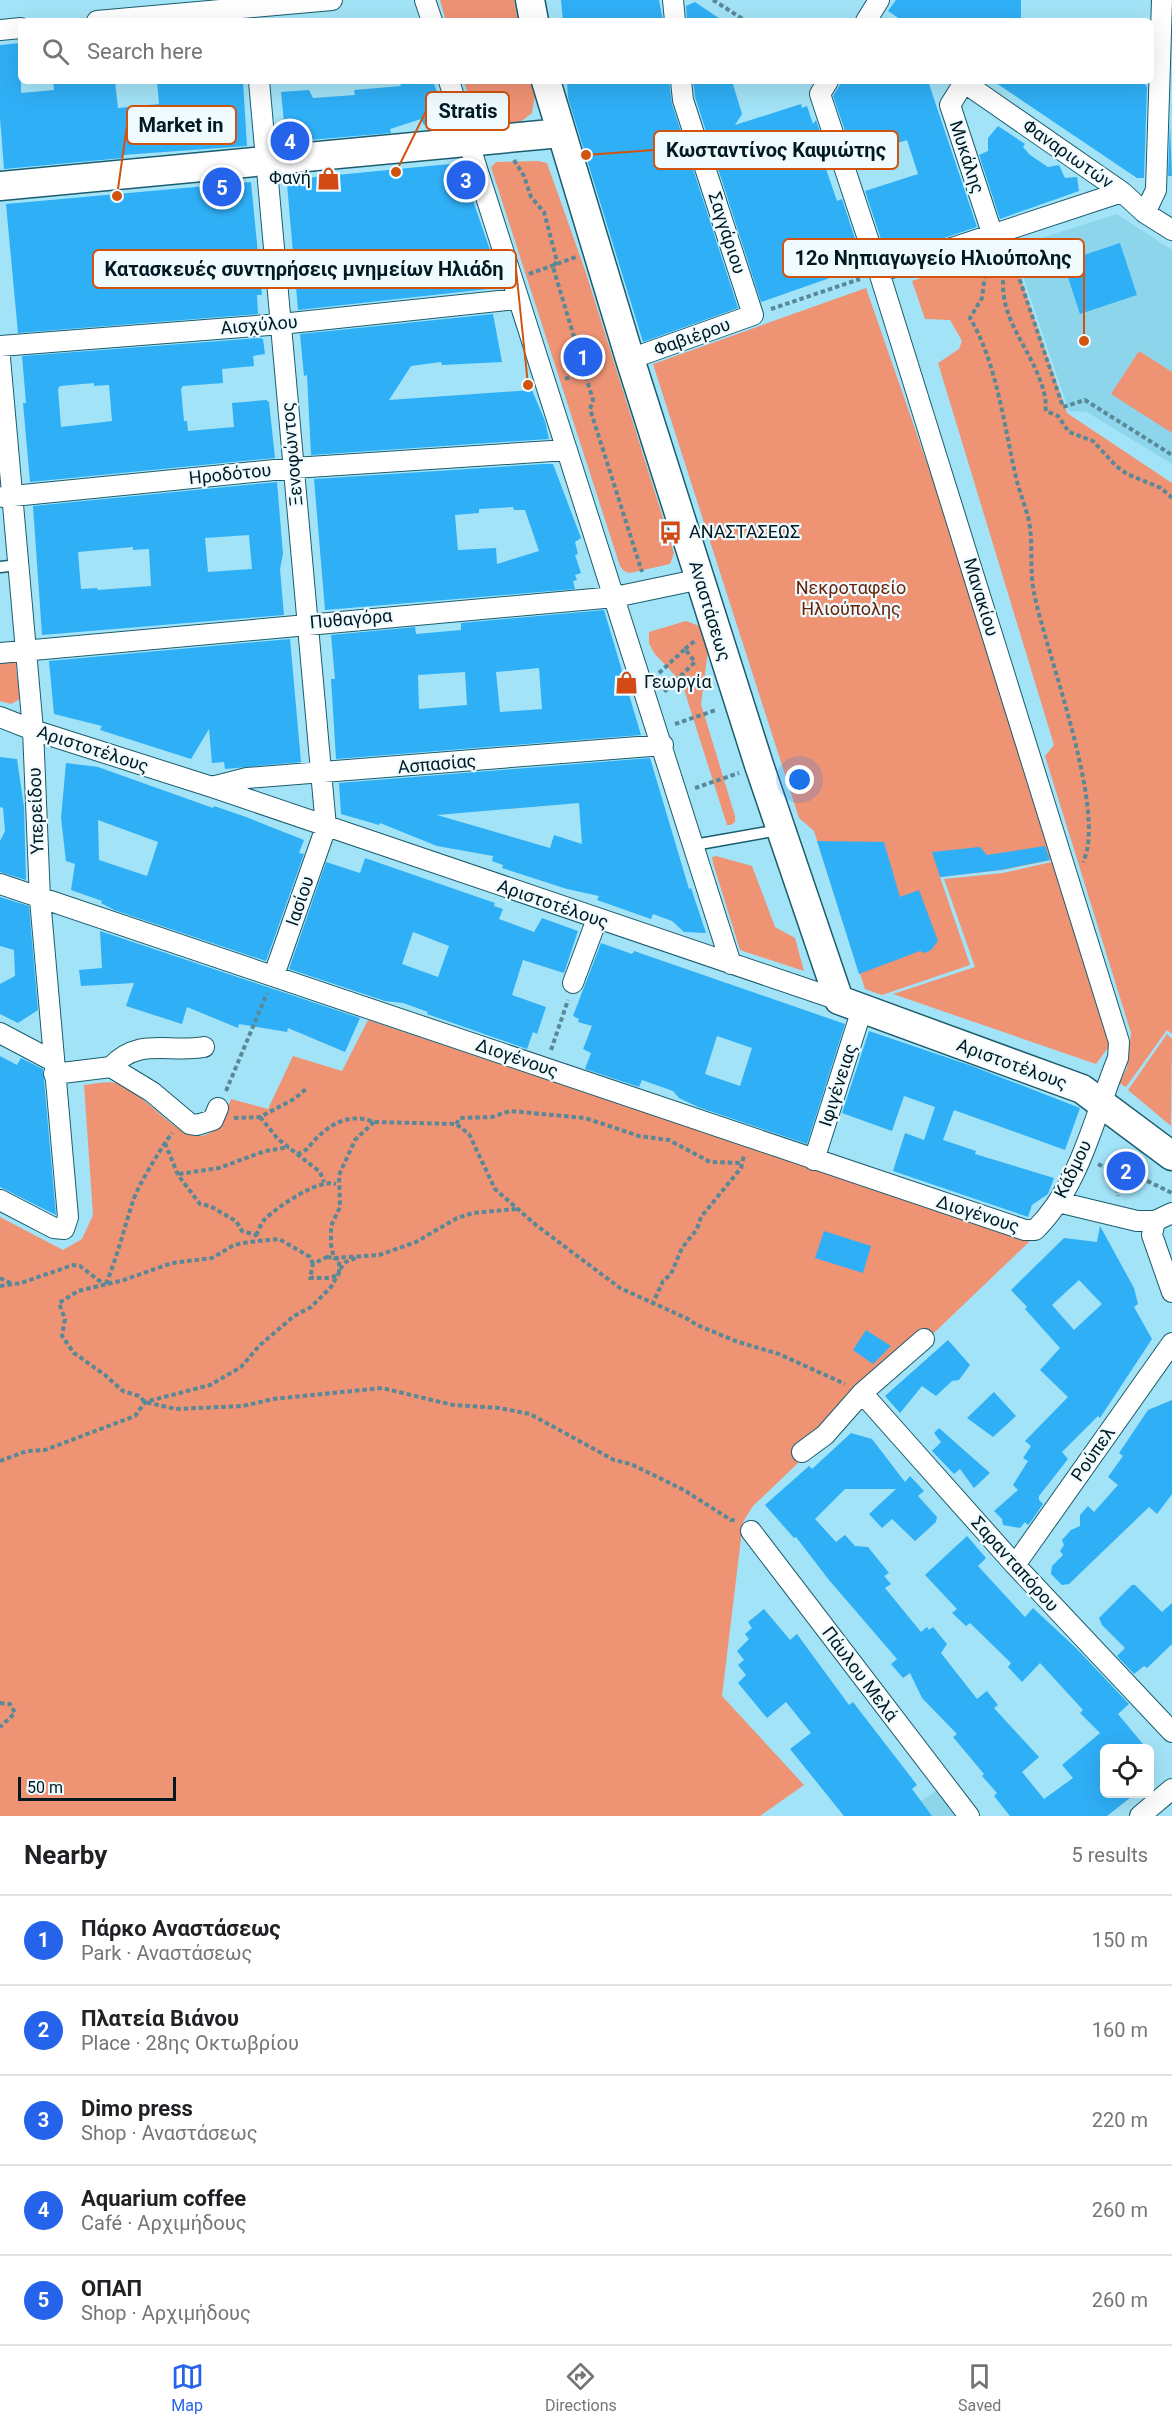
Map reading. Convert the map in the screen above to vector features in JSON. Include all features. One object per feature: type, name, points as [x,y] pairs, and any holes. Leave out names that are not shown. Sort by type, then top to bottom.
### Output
[{"type":"street","points":[[136,18],[332,0]]},
{"type":"street","points":[[425,0],[431,18]]},
{"type":"street","points":[[531,0],[534,18]]},
{"type":"street","points":[[673,0],[675,18]]},
{"type":"street","points":[[871,18],[879,0]]},
{"type":"street","points":[[1145,213],[1164,190],[1162,0]]},
{"type":"street","points":[[0,30],[18,28]]},
{"type":"street","name":"Ξενοφώντος","points":[[259,84],[326,827]]},
{"type":"street","points":[[450,84],[514,290],[661,737],[731,964]]},
{"type":"street","name":"Αναστάσεως","points":[[547,84],[629,356],[780,830],[851,1005]]},
{"type":"street","name":"Σαγγάριου","points":[[681,84],[683,100],[753,315]]},
{"type":"street","name":"Μυκάλης","points":[[961,84],[950,105],[998,232]]},
{"type":"street","name":"Φαναριωτών","points":[[967,84],[1122,192],[1145,213],[1172,230]]},
{"type":"street","name":"Μανακίου","points":[[824,88],[879,272],[1119,1042],[1118,1058],[1102,1101]]},
{"type":"street","points":[[0,186],[561,134]]},
{"type":"street","points":[[879,272],[1122,192]]},
{"type":"street","name":"Αισχύλου","points":[[0,346],[281,324],[514,290]]},
{"type":"street","name":"Φαβιέρου","points":[[629,356],[753,315]]},
{"type":"street","name":"Υπερείδου","points":[[0,358],[9,566],[25,650],[33,730],[40,899],[53,1068],[68,1216],[64,1229],[54,1227],[0,1200]]},
{"type":"street","name":"Ηροδότου","points":[[7,496],[294,468],[567,450]]},
{"type":"street","name":"Πυθαγόρα","points":[[0,653],[308,623],[615,597],[701,579]]},
{"type":"street","name":"Αριστοτέλους","points":[[0,717],[851,1005],[1082,1089],[1102,1101],[1161,1147]]},
{"type":"street","name":"Ασπασίας","points":[[212,787],[247,778],[321,774],[661,737]]},
{"type":"street","name":"Ιασίου","points":[[274,975],[326,827]]},
{"type":"street","name":"Διογένους","points":[[0,884],[274,975],[814,1160],[1025,1230],[1035,1230]]},
{"type":"street","points":[[573,983],[597,919]]},
{"type":"street","name":"Ιφιγένειας","points":[[814,1160],[851,1005]]},
{"type":"street","points":[[0,1033],[53,1068],[111,1067],[152,1092],[183,1119],[197,1125],[215,1114]]},
{"type":"street","points":[[111,1067],[120,1056],[137,1048],[204,1047]]},
{"type":"street","name":"Κάδμου","points":[[1035,1230],[1058,1202],[1081,1156],[1102,1101]]},
{"type":"street","points":[[1058,1202],[1137,1221],[1164,1217]]},
{"type":"street","points":[[1164,1217],[1152,1235],[1172,1292]]},
{"type":"street","points":[[802,1452],[825,1435],[862,1394],[924,1339]]},
{"type":"street","name":"Ρούπελ","points":[[1015,1565],[1172,1342]]},
{"type":"street","name":"Σαρανταπόρου","points":[[862,1394],[1015,1565],[1172,1732]]},
{"type":"street","name":"Πάυλου Μελά","points":[[750,1531],[969,1816]]},
{"type":"street","points":[[1140,1816],[1172,1789]]},
{"type":"lane","points":[[694,845],[780,830]]},
{"type":"path","points":[[713,0],[741,18]]},
{"type":"path","points":[[509,139],[515,165],[524,176],[531,197],[544,212],[557,261],[553,267],[593,400],[590,409],[648,590]]},
{"type":"path","points":[[998,232],[1010,250],[1063,407],[1085,400],[1172,455]]},
{"type":"path","points":[[514,290],[555,264],[597,250]]},
{"type":"path","points":[[1010,250],[1005,264],[1005,296],[1011,327],[1038,378],[1045,396],[1046,411],[1058,416],[1069,432],[1093,441],[1116,466],[1127,474],[1161,488],[1172,498]]},
{"type":"path","points":[[1005,264],[985,274],[982,298],[970,318],[979,329],[999,399],[1019,491],[1029,518],[1034,590],[1080,759],[1087,813],[1088,851],[1084,862],[1067,873]]},
{"type":"path","points":[[753,315],[879,272]]},
{"type":"path","points":[[546,386],[629,356]]},
{"type":"path","points":[[685,649],[695,662],[647,696],[685,649]]},
{"type":"path","points":[[661,737],[739,702]]},
{"type":"path","points":[[678,794],[759,765]]},
{"type":"path","points":[[274,975],[215,1114],[260,1118],[294,1099],[306,1089]]},
{"type":"path","points":[[544,1068],[573,983]]},
{"type":"path","points":[[456,1124],[460,1118],[468,1116],[492,1117],[510,1111],[585,1118],[639,1136],[669,1140],[710,1162],[741,1163]]},
{"type":"path","points":[[260,1118],[278,1139],[320,1172],[324,1182]]},
{"type":"path","points":[[297,1154],[305,1152],[312,1142],[344,1118],[364,1118],[374,1122],[456,1124],[469,1134],[495,1189],[516,1209],[598,1273],[652,1305],[738,1342],[779,1354],[862,1394]]},
{"type":"path","points":[[105,1285],[120,1250],[134,1198],[165,1142],[183,1119]]},
{"type":"path","points":[[334,1258],[331,1226],[340,1207],[337,1184],[355,1140],[374,1122]]},
{"type":"path","points":[[652,1305],[663,1281],[671,1274],[682,1248],[697,1229],[700,1217],[735,1178],[749,1138]]},
{"type":"path","points":[[165,1142],[178,1174],[200,1204],[236,1221],[242,1231],[256,1235],[259,1240]]},
{"type":"path","points":[[178,1174],[219,1168],[265,1151],[289,1147]]},
{"type":"path","points":[[1081,1156],[1116,1173],[1127,1171],[1161,1147]]},
{"type":"path","points":[[1127,1171],[1172,1193]]},
{"type":"path","points":[[256,1235],[263,1220],[296,1196],[324,1182],[337,1184]]},
{"type":"path","points":[[334,1258],[339,1259],[340,1271],[334,1277],[310,1278],[309,1273],[313,1264],[327,1257],[379,1255],[416,1242],[444,1224],[473,1213],[516,1209]]},
{"type":"path","points":[[313,1264],[310,1257],[279,1239],[234,1245],[212,1258],[162,1265],[105,1285],[78,1291],[59,1303],[65,1319],[62,1336],[74,1353],[123,1391],[139,1396],[145,1402],[176,1409],[229,1407],[273,1399],[382,1388],[453,1405],[499,1408],[530,1414],[614,1460],[631,1464],[684,1490],[750,1531]]},
{"type":"path","points":[[0,1461],[27,1451],[45,1450],[135,1416],[145,1402],[210,1385],[241,1367],[259,1346],[325,1294],[346,1262],[362,1256]]},
{"type":"path","points":[[0,1286],[73,1264],[80,1266],[105,1285]]},
{"type":"path","points":[[0,1278],[12,1284]]},
{"type":"path","points":[[0,1703],[10,1704],[15,1713],[0,1726]]},
{"type":"shaded area","points":[[1117,214],[1172,250],[1172,464],[1087,412],[1069,411],[1013,247]]},
{"type":"shaded area","points":[[937,1790],[957,1816],[899,1816]]},
{"type":"green space","points":[[440,0],[514,0],[517,18],[445,18]]},
{"type":"green space","points":[[465,84],[533,84],[535,94],[532,113],[519,123],[483,128],[476,122]]},
{"type":"green space","points":[[539,161],[547,163],[586,273],[674,553],[670,564],[630,573],[624,571],[620,566],[491,167],[496,162]]},
{"type":"green space","points":[[1010,248],[1067,413],[1172,483],[1172,1034],[1167,1030],[1126,1087],[1119,1083],[1127,1068],[1131,1033],[1045,756],[1054,745],[938,363],[959,349],[962,341],[950,320],[925,319],[912,281]]},
{"type":"green space","name":"Νεκροταφείο Ηλιούπολης","points":[[866,288],[962,564],[1051,860],[1002,870],[940,877],[970,965],[882,995],[865,989],[814,831],[799,818],[653,364]]},
{"type":"green space","points":[[1139,351],[1172,372],[1172,433],[1111,394]]},
{"type":"green space","points":[[686,621],[702,627],[708,651],[701,704],[735,816],[735,822],[731,825],[727,825],[682,683],[654,653],[649,643],[649,632]]},
{"type":"green space","points":[[15,658],[20,699],[11,704],[0,701],[0,659]]},
{"type":"green space","points":[[716,856],[752,866],[775,927],[795,938],[804,971],[740,950],[713,863],[712,857]]},
{"type":"green space","points":[[1052,862],[1110,1045],[1096,1064],[893,994],[975,967],[944,879],[1003,873]]},
{"type":"green space","points":[[368,1020],[1030,1241],[753,1506],[743,1522],[722,1696],[804,1785],[760,1816],[0,1816],[0,1217],[63,1250],[82,1239],[93,1215],[84,1085],[116,1083],[132,1091],[178,1128],[193,1135],[207,1135],[219,1124],[231,1099],[268,1109],[293,1056],[342,1071]]},
{"type":"green space","points":[[1167,1034],[1172,1039],[1171,1126],[1128,1090]]},
{"type":"building","points":[[561,0],[659,0],[662,18],[563,18]]},
{"type":"building","points":[[896,0],[1021,0],[1021,18],[898,18],[888,11]]},
{"type":"building","points":[[695,2],[719,18],[687,18],[686,6]]},
{"type":"building","points":[[18,43],[18,84],[21,84],[21,93],[54,90],[53,84],[115,84],[118,108],[159,104],[157,84],[243,84],[247,146],[123,155],[123,158],[4,169],[0,118],[0,45]]},
{"type":"building","points":[[400,84],[434,84],[446,117],[424,125],[421,119],[390,129],[391,133],[286,142],[281,92],[309,90],[313,98],[355,95],[354,90],[401,86]]},
{"type":"building","points":[[567,84],[669,84],[672,104],[738,308],[643,342],[568,98]]},
{"type":"building","points":[[693,84],[733,84],[742,114],[735,125],[801,104],[802,108],[807,106],[813,124],[816,120],[831,164],[825,166],[837,201],[842,199],[864,266],[761,302],[695,97]]},
{"type":"building","points":[[840,84],[929,84],[977,227],[887,257],[865,191],[918,174],[907,140],[854,157],[833,96]]},
{"type":"building","points":[[997,84],[1145,84],[1147,87],[1144,178],[1137,178]]},
{"type":"building","points":[[1170,123],[1172,176],[1168,176]]},
{"type":"building","points":[[998,126],[1025,144],[1023,147],[1030,155],[1048,167],[1059,165],[1065,178],[1077,177],[1079,191],[1000,219],[979,155],[988,151],[988,138]]},
{"type":"building","points":[[460,163],[490,250],[497,288],[298,310],[287,184],[297,183],[296,179]]},
{"type":"building","points":[[251,182],[262,295],[257,295],[258,314],[18,333],[6,204]]},
{"type":"building","points":[[1120,243],[1137,295],[1080,314],[1063,262]]},
{"type":"building","points":[[493,314],[502,362],[442,365],[441,362],[411,366],[389,400],[532,390],[545,421],[549,439],[311,455],[307,375],[304,376],[300,334]]},
{"type":"building","points":[[263,339],[265,354],[253,356],[254,366],[222,369],[223,383],[183,386],[181,389],[184,421],[187,421],[188,431],[234,427],[232,403],[266,400],[269,402],[275,458],[30,482],[23,403],[26,403],[22,356]],"holes":[[[94,383],[94,386],[109,385],[112,421],[61,427],[58,389],[60,386]]]},
{"type":"building","points":[[553,464],[581,538],[575,542],[578,554],[575,555],[581,573],[575,575],[577,580],[573,581],[575,589],[325,610],[314,479]],"holes":[[[513,507],[514,510],[525,510],[539,551],[497,564],[496,548],[458,550],[455,515],[479,513],[479,509]]]},
{"type":"building","points":[[277,482],[283,554],[280,569],[284,615],[42,635],[33,506]],"holes":[[[249,535],[252,569],[208,572],[205,538]],[[133,547],[133,550],[149,549],[151,586],[81,589],[78,552]]]},
{"type":"building","points":[[604,610],[641,735],[336,759],[331,679],[335,679],[331,635],[415,627],[416,634],[461,630],[461,623]],"holes":[[[539,668],[542,709],[500,712],[496,672]],[[465,672],[467,705],[419,709],[418,675]]]},
{"type":"building","points":[[290,639],[301,762],[225,769],[224,762],[212,763],[209,729],[191,759],[100,730],[102,726],[54,714],[49,661]]},
{"type":"building","points":[[0,757],[17,759],[24,807],[26,880],[0,872],[0,841],[5,831],[3,808],[0,807]]},
{"type":"building","points":[[650,758],[689,889],[691,888],[706,933],[684,932],[672,921],[653,914],[651,919],[597,900],[599,896],[567,889],[502,868],[503,865],[492,861],[493,856],[437,846],[380,823],[379,825],[341,814],[339,783]],"holes":[[[579,803],[582,844],[554,835],[550,848],[437,815]]]},
{"type":"building","points":[[66,763],[98,767],[213,808],[214,806],[246,817],[304,840],[299,853],[304,854],[266,961],[114,910],[101,903],[102,901],[71,890],[75,864],[66,861],[61,818]],"holes":[[[98,820],[158,842],[147,876],[99,860]]]},
{"type":"building","points":[[817,841],[884,842],[900,897],[919,890],[938,941],[931,950],[925,953],[920,951],[859,974]]},
{"type":"building","points":[[1045,846],[1050,860],[1000,870],[940,877],[932,852],[980,847],[987,855]]},
{"type":"building","points":[[365,858],[495,903],[494,906],[503,909],[499,919],[534,932],[542,918],[578,931],[564,973],[523,960],[512,995],[546,1007],[537,1034],[533,1032],[527,1049],[427,1014],[428,1012],[403,1003],[385,1001],[289,969],[326,862],[360,873]],"holes":[[[413,932],[449,946],[438,977],[402,964]]]},
{"type":"building","points":[[0,897],[29,906],[38,1010],[18,1023],[0,1014],[0,984],[15,976],[14,950],[0,946]]},
{"type":"building","points":[[100,931],[360,1018],[345,1052],[288,1028],[287,1032],[239,1024],[238,1028],[187,1007],[182,1024],[126,1006],[134,983],[81,986],[79,970],[102,968]]},
{"type":"building","points":[[601,943],[632,954],[634,951],[845,1024],[807,1144],[698,1107],[679,1098],[673,1091],[642,1080],[639,1087],[585,1069],[591,1053],[583,1049],[592,1026],[578,1022],[579,1019],[573,1016]],"holes":[[[717,1036],[752,1048],[740,1086],[705,1074]]]},
{"type":"building","points":[[869,1031],[972,1066],[1080,1108],[1065,1150],[954,1110],[943,1140],[976,1151],[975,1154],[1054,1178],[1048,1194],[1032,1205],[1028,1217],[893,1171],[905,1133],[924,1140],[935,1107],[904,1096],[892,1131],[842,1113]]},
{"type":"building","points":[[0,1056],[17,1065],[21,1058],[43,1069],[56,1215],[0,1187]]},
{"type":"building","points":[[1100,1226],[1134,1288],[1138,1304],[1134,1307],[1152,1339],[1100,1418],[1098,1416],[1062,1452],[1068,1459],[1039,1496],[1043,1504],[1028,1525],[1025,1522],[1020,1528],[1003,1525],[1002,1519],[994,1511],[1018,1490],[1013,1485],[1028,1461],[1023,1458],[1031,1446],[1025,1441],[1068,1397],[1040,1370],[1060,1348],[1011,1290],[1064,1238],[1097,1242]],"holes":[[[1079,1280],[1102,1304],[1074,1330],[1052,1305]]]},
{"type":"building","points":[[824,1231],[871,1246],[863,1273],[815,1258]]},
{"type":"building","points":[[866,1330],[891,1346],[873,1364],[853,1350]]},
{"type":"building","points":[[948,1340],[970,1365],[959,1380],[952,1381],[936,1396],[922,1386],[900,1413],[885,1396]]},
{"type":"building","points":[[994,1392],[1016,1416],[993,1437],[967,1418]]},
{"type":"building","points":[[1172,1400],[1172,1494],[1157,1514],[1149,1507],[1069,1584],[1062,1585],[1051,1574],[1052,1566],[1063,1555],[1060,1551],[1064,1545],[1062,1540],[1071,1530],[1080,1526],[1080,1515],[1088,1506],[1094,1512],[1118,1485],[1108,1477],[1123,1456],[1119,1453],[1148,1410]]},
{"type":"building","points":[[939,1428],[990,1473],[974,1488],[960,1469],[954,1474],[932,1451],[941,1442],[934,1433]]},
{"type":"building","points":[[851,1433],[872,1439],[905,1482],[910,1476],[924,1491],[918,1496],[937,1517],[936,1522],[915,1541],[892,1519],[882,1528],[869,1514],[896,1489],[845,1489],[815,1519],[836,1542],[845,1535],[855,1546],[868,1547],[889,1573],[884,1576],[891,1584],[885,1588],[921,1632],[927,1627],[929,1630],[933,1627],[947,1644],[941,1653],[977,1699],[987,1691],[998,1705],[994,1708],[1039,1757],[1022,1772],[1044,1799],[1073,1778],[1062,1765],[1100,1733],[1080,1713],[1083,1710],[1040,1663],[1022,1682],[1008,1667],[1011,1663],[970,1623],[966,1626],[952,1613],[957,1609],[925,1575],[967,1536],[986,1558],[978,1566],[1025,1617],[1033,1608],[1077,1649],[1129,1704],[1118,1714],[1143,1744],[1100,1744],[1100,1798],[1130,1798],[1107,1816],[1010,1816],[994,1796],[997,1793],[982,1776],[984,1774],[953,1737],[957,1734],[922,1698],[910,1673],[903,1678],[891,1664],[897,1659],[829,1580],[796,1537],[794,1538],[765,1505],[809,1466],[812,1469]]},
{"type":"building","points":[[1132,1585],[1135,1585],[1162,1612],[1172,1603],[1172,1644],[1147,1668],[1144,1666],[1134,1674],[1117,1656],[1125,1648],[1102,1625],[1099,1618]]},
{"type":"building","points":[[764,1609],[790,1640],[797,1634],[849,1705],[853,1702],[917,1785],[912,1789],[932,1816],[844,1816],[790,1749],[811,1733],[786,1702],[767,1718],[738,1683],[746,1675],[738,1665],[744,1660],[737,1651],[749,1639],[745,1634],[752,1628],[748,1622]]},
{"type":"place","name":"Aquarium coffee","points":[[290,141]]},
{"type":"place","name":"Κωσταντίνος Καψιώτης","points":[[586,155]]},
{"type":"place","name":"Stratis","points":[[396,172]]},
{"type":"place","name":"Φανή","points":[[329,178]]},
{"type":"place","name":"Dimo press","points":[[466,180]]},
{"type":"place","name":"ΟΠΑΠ","points":[[222,187]]},
{"type":"place","name":"Market in","points":[[117,196]]},
{"type":"place","name":"12ο Νηπιαγωγείο Ηλιούπολης","points":[[1084,341]]},
{"type":"place","name":"Πάρκο Αναστάσεως","points":[[583,357]]},
{"type":"place","name":"Κατασκευές συντηρήσεις μνημείων Ηλιάδη","points":[[528,385]]},
{"type":"place","name":"ΑΝΑΣΤΑΣΕΩΣ","points":[[671,532]]},
{"type":"place","name":"Γεωργία","points":[[626,682]]},
{"type":"place","name":"Πλατεία Βιάνου","points":[[1126,1171]]}]
